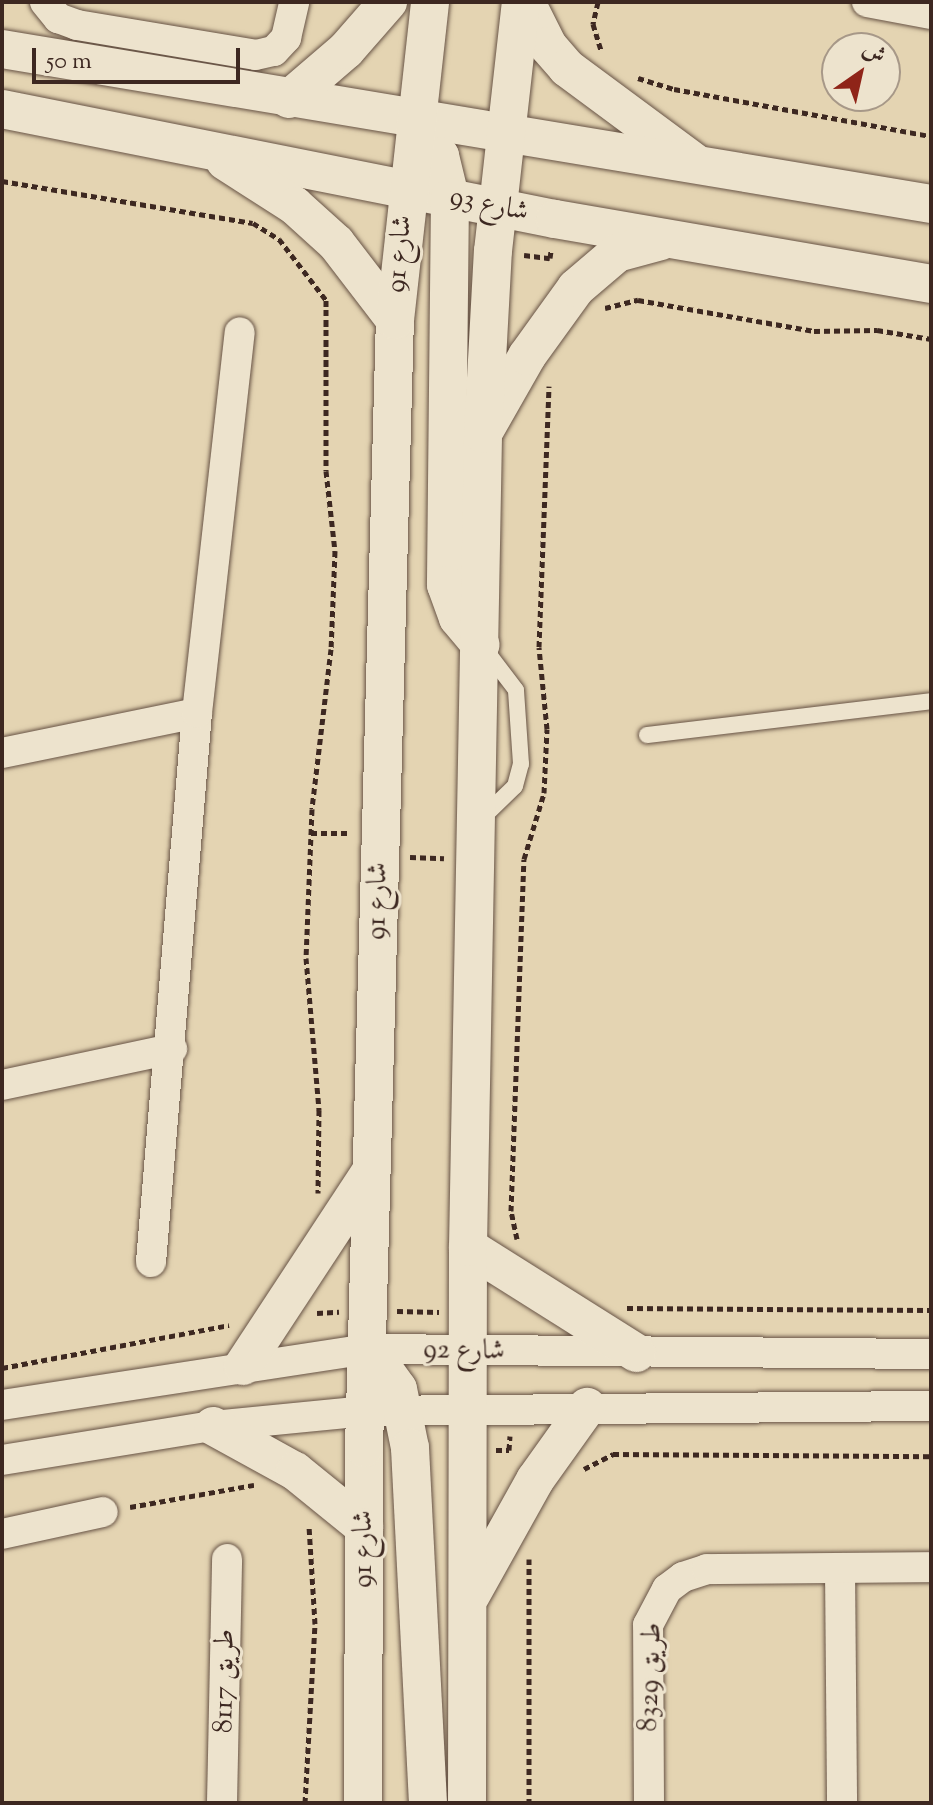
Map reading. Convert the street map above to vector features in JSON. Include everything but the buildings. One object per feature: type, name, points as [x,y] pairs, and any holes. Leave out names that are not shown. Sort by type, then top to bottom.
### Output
[{"type":"street","points":[[45,2],[58,18],[77,25],[256,55],[274,51],[286,38],[294,2]]},
{"type":"street","points":[[289,99],[346,50],[388,2]]},
{"type":"street","name":"شارع 91","points":[[363,1803],[366,1411],[395,320],[406,188],[430,2]]},
{"type":"street","points":[[467,1803],[470,1597],[468,1247],[483,434],[493,251],[523,2]]},
{"type":"street","points":[[523,2],[548,46],[567,68],[703,168]]},
{"type":"street","points":[[884,4],[931,14]]},
{"type":"street","points":[[2,49],[931,204]]},
{"type":"street","name":"شارع 93","points":[[2,109],[500,208],[931,284]]},
{"type":"street","points":[[415,120],[440,156],[450,197],[445,568],[458,618],[481,645]]},
{"type":"street","points":[[201,148],[295,206],[358,267],[395,320]]},
{"type":"street","points":[[483,434],[527,356],[576,288],[617,253],[668,239]]},
{"type":"street","points":[[151,1262],[172,1049],[197,713],[240,332]]},
{"type":"street","points":[[2,753],[197,713]]},
{"type":"street","points":[[2,1085],[172,1049]]},
{"type":"street","points":[[243,1366],[372,1169]]},
{"type":"street","points":[[468,1247],[636,1353]]},
{"type":"street","points":[[369,1349],[398,1389],[404,1409],[428,1803]]},
{"type":"street","name":"شارع 92","points":[[2,1405],[369,1349],[931,1354]]},
{"type":"street","name":"شارع 92","points":[[2,1460],[213,1426],[366,1411],[931,1406]]},
{"type":"street","points":[[470,1597],[528,1491],[587,1407]]},
{"type":"street","points":[[213,1426],[295,1471],[364,1527]]},
{"type":"street","points":[[2,1534],[103,1512]]},
{"type":"street","name":"طريق 8117","points":[[222,1803],[227,1559]]},
{"type":"street","name":"طريق 8329","points":[[649,1803],[648,1625],[667,1589],[683,1577],[707,1569],[931,1567]]},
{"type":"street","points":[[840,1568],[842,1803]]},
{"type":"lane","points":[[647,735],[931,701]]},
{"type":"path","points":[[598,2],[594,34],[612,60]]},
{"type":"path","points":[[633,75],[660,86],[931,136]]},
{"type":"path","points":[[2,181],[253,223],[279,239],[326,300],[326,471],[335,551],[331,649],[311,833],[306,958],[319,1110],[318,1202]]},
{"type":"path","points":[[598,312],[638,300],[814,331],[877,330],[931,339]]},
{"type":"path","points":[[523,1250],[511,1211],[524,859],[544,793],[546,703],[539,647],[551,379]]},
{"type":"path","points":[[311,833],[405,833],[406,857],[524,859]]},
{"type":"path","points":[[611,1305],[636,1310],[931,1310]]},
{"type":"path","points":[[2,1368],[210,1332],[236,1322]]},
{"type":"path","points":[[574,1480],[594,1461],[613,1454],[931,1456]]},
{"type":"path","points":[[103,1512],[258,1485]]},
{"type":"path","points":[[304,1513],[312,1540],[315,1624],[305,1803]]},
{"type":"path","points":[[529,1803],[530,1551]]}]
